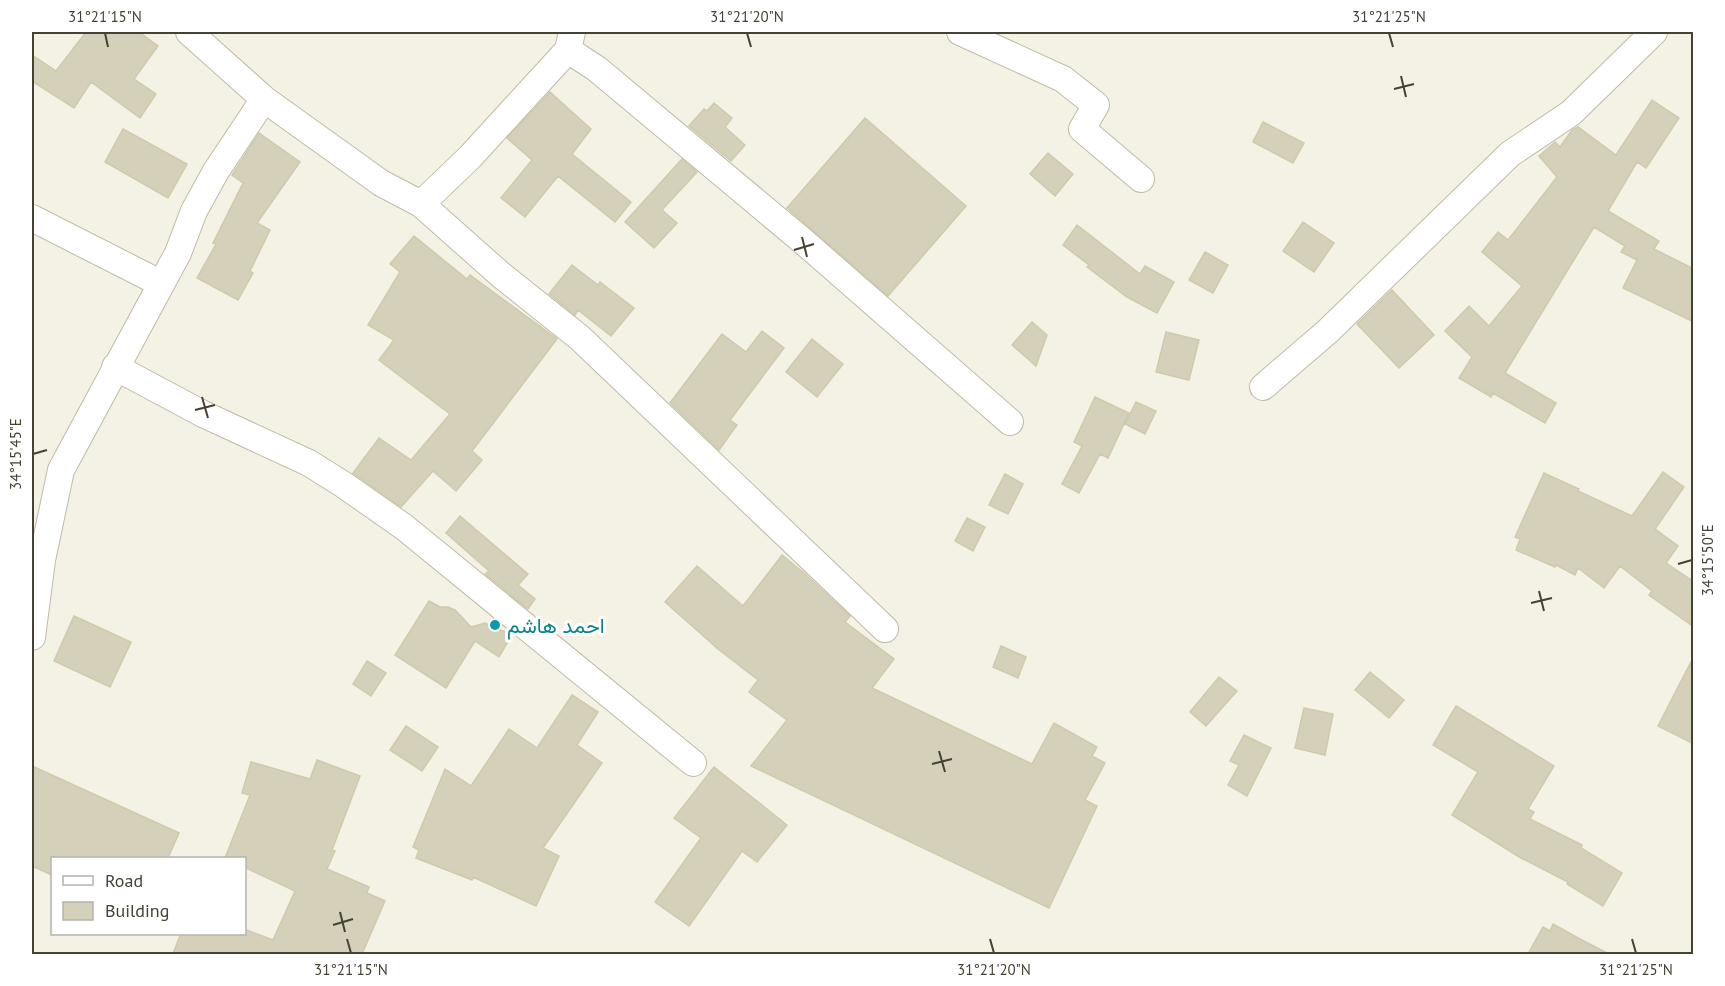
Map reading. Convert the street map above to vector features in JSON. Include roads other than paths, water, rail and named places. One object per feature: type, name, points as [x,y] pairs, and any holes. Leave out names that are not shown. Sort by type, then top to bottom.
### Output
[{"type":"street","points":[[189,32],[264,99],[381,183],[421,204],[501,275],[580,338],[885,629]]},
{"type":"street","points":[[960,32],[1063,79],[1096,105],[1082,129],[1142,178]]},
{"type":"street","points":[[1263,387],[1327,332],[1510,154],[1571,113],[1654,32]]},
{"type":"street","points":[[421,204],[470,157],[570,41],[597,69],[804,242],[1010,422]]},
{"type":"street","points":[[32,637],[42,560],[61,470],[178,253],[194,211],[264,99]]},
{"type":"street","points":[[32,218],[160,284]]},
{"type":"street","points":[[115,368],[203,414],[309,463],[344,485],[404,527],[693,764]]},
{"type":"place","name":"احمد هاشم","points":[[495,625]]}]
